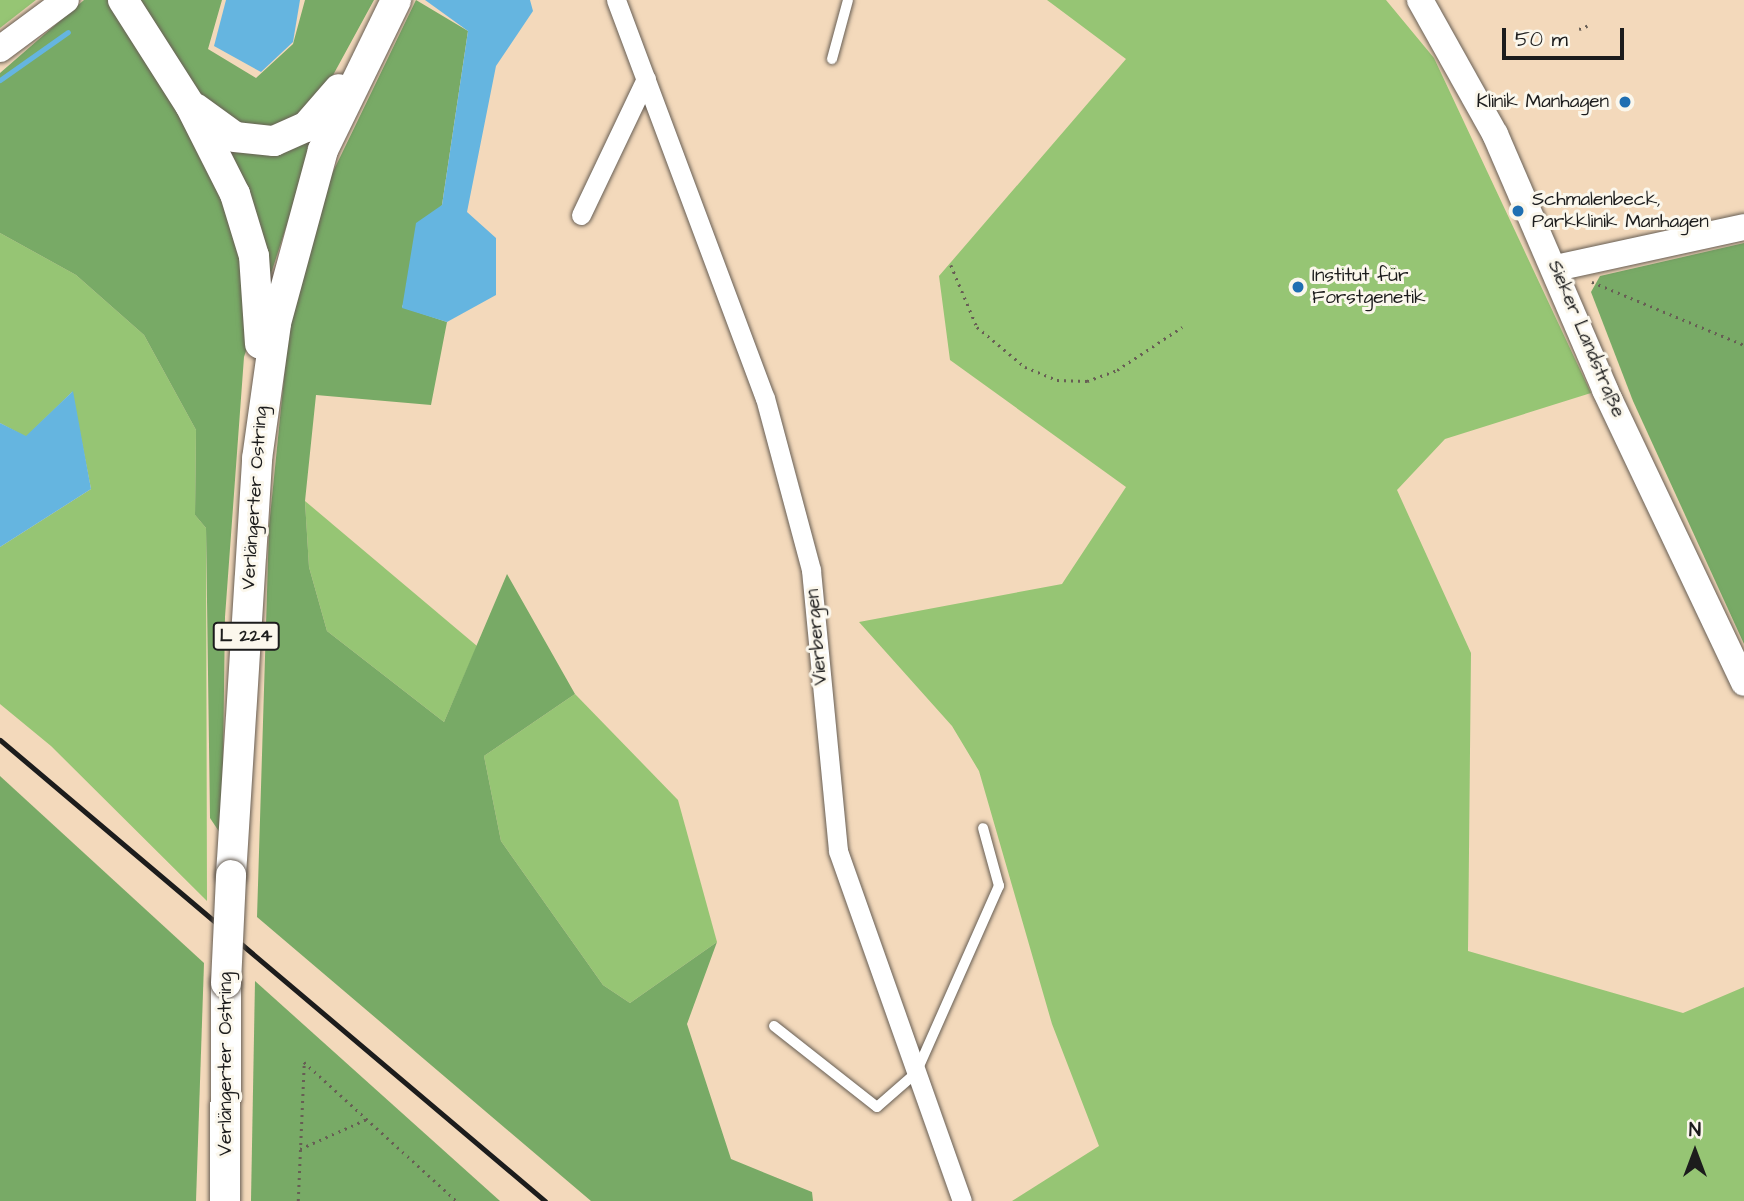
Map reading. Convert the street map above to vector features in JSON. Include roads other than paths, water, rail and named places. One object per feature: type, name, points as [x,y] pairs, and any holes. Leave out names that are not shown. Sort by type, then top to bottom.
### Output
[{"type":"main road","points":[[102,0],[125,33],[145,43]]},
{"type":"main road","points":[[123,0],[145,43],[190,105],[249,235],[263,397]]},
{"type":"main road","name":"L 224","points":[[361,62],[396,0]]},
{"type":"main road","points":[[190,105],[235,137],[274,141],[306,127],[361,62]]},
{"type":"main road","name":"Verlängerter Ostring","points":[[225,1201],[226,983],[231,875],[263,397],[295,236],[361,62]]},
{"type":"street","points":[[0,49],[66,0]]},
{"type":"street","name":"Vierbergen","points":[[616,0],[768,411],[811,570],[838,851],[962,1201]]},
{"type":"street","name":"Sieker Landstraße","points":[[1420,0],[1457,55],[1562,266],[1605,390],[1744,683]]},
{"type":"street","points":[[581,215],[646,79]]},
{"type":"street","points":[[1562,266],[1744,227]]},
{"type":"lane","points":[[832,60],[848,0]]},
{"type":"lane","points":[[774,1026],[877,1107],[916,1073],[999,886],[983,828]]},
{"type":"water","points":[[226,0],[300,0],[293,42],[261,72],[214,46]]},
{"type":"water","points":[[425,0],[530,0],[533,11],[496,66],[467,212],[496,238],[496,295],[447,322],[402,308],[416,223],[442,205],[468,31]]},
{"type":"water","points":[[73,391],[91,489],[0,547],[0,423],[26,436]]},
{"type":"waterway","points":[[0,80],[68,32]]},
{"type":"railway","points":[[0,740],[545,1201]]},
{"type":"place","name":"Klinik Manhagen","points":[[1625,102]]},
{"type":"place","name":"Schmalenbeck, Parkklinik Manhagen","points":[[1518,211]]},
{"type":"place","name":"Institut für Forstgenetik","points":[[1298,287]]}]
